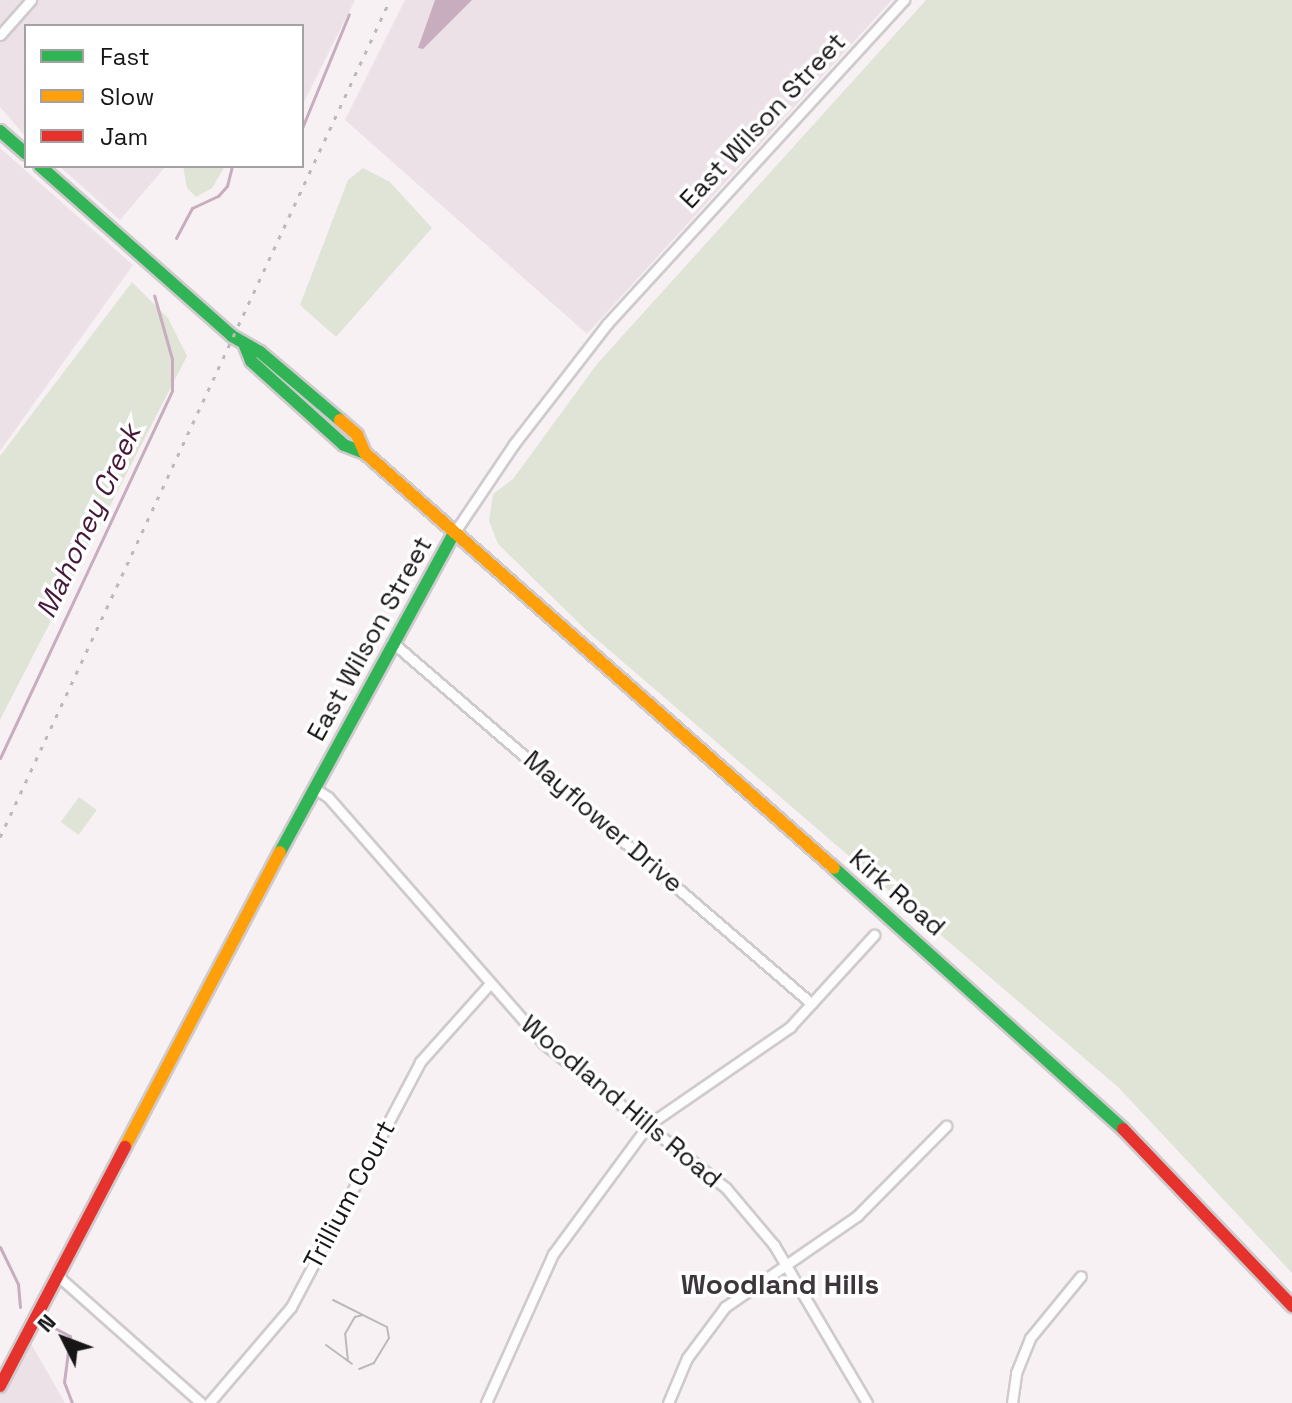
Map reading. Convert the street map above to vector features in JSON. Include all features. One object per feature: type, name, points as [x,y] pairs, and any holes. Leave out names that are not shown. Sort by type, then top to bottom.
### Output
[{"type":"street","points":[[0,35],[31,0]]},
{"type":"street","name":"East Wilson Street","points":[[0,1386],[314,788],[454,533],[522,433],[607,324],[904,0]]},
{"type":"street","points":[[0,131],[24,152]]},
{"type":"street","name":"Kirk Road","points":[[42,168],[245,346],[251,361],[344,445],[365,453],[1061,1069],[1292,1306]]},
{"type":"street","name":"Mayflower Drive","points":[[392,642],[812,1004]]},
{"type":"street","name":"Woodland Hills Road","points":[[314,788],[328,797],[488,986],[543,1043],[726,1188],[786,1265],[867,1403]]},
{"type":"street","points":[[486,1403],[553,1254],[648,1125],[790,1027],[874,935]]},
{"type":"street","name":"Trillium Court","points":[[209,1403],[291,1307],[420,1062],[488,986]]},
{"type":"street","points":[[668,1403],[687,1358],[715,1319],[857,1216],[946,1126]]},
{"type":"street","points":[[58,1276],[201,1403]]},
{"type":"street","points":[[1012,1403],[1030,1338],[1081,1276]]},
{"type":"shaded area","points":[[0,0],[355,0],[304,102],[304,24],[24,24],[24,135],[0,107]]},
{"type":"shaded area","points":[[405,0],[892,0],[587,334],[345,120]]},
{"type":"shaded area","points":[[435,0],[472,0],[423,49],[418,48]]},
{"type":"shaded area","points":[[926,0],[1292,0],[1292,1273],[1119,1088],[587,631],[498,544],[489,521],[493,494],[513,479],[597,364]]},
{"type":"shaded area","points":[[0,148],[133,265],[0,451]]},
{"type":"shaded area","points":[[61,168],[164,168],[120,220]]},
{"type":"shaded area","points":[[183,168],[224,168],[212,188],[196,197],[187,188]]},
{"type":"shaded area","points":[[363,168],[390,182],[432,228],[336,337],[300,305],[348,180]]},
{"type":"shaded area","points":[[132,282],[168,318],[187,356],[0,720],[0,456]]},
{"type":"shaded area","points":[[79,797],[97,810],[79,835],[61,822]]},
{"type":"shaded area","points":[[29,1340],[65,1403],[0,1403],[0,1392]]},
{"type":"waterway","name":"Mahoney Creek","points":[[304,123],[349,14]]},
{"type":"waterway","name":"Mahoney Creek","points":[[176,238],[192,208],[218,196],[227,186],[232,168]]},
{"type":"waterway","name":"Mahoney Creek","points":[[0,758],[172,390],[172,359],[154,295]]},
{"type":"waterway","name":"Mahoney Creek","points":[[0,1247],[18,1284],[20,1307]]},
{"type":"waterway","name":"Mahoney Creek","points":[[49,1325],[70,1336],[64,1382],[72,1403]]},
{"type":"tram line","points":[[333,1300],[387,1327],[389,1338],[374,1363],[359,1369]]},
{"type":"tram line","points":[[348,1361],[345,1334],[355,1317],[363,1315]]},
{"type":"tram line","points":[[326,1345],[352,1364]]},
{"type":"railway","points":[[0,837],[390,0]]},
{"type":"traffic: fast","points":[[0,131],[24,152]]},
{"type":"traffic: fast","points":[[42,168],[232,336],[260,352],[340,420]]},
{"type":"traffic: fast","points":[[245,346],[251,361],[344,445],[365,453]]},
{"type":"traffic: fast","points":[[280,852],[454,533]]},
{"type":"traffic: fast","points":[[834,868],[1123,1129]]},
{"type":"traffic: slow","points":[[340,420],[357,435],[365,453],[834,868]]},
{"type":"traffic: slow","points":[[125,1147],[280,852]]},
{"type":"traffic: jam","points":[[1123,1129],[1292,1306]]},
{"type":"traffic: jam","points":[[0,1386],[125,1147]]},
{"type":"district","name":"Woodland Hills","points":[[780,1284]]}]
